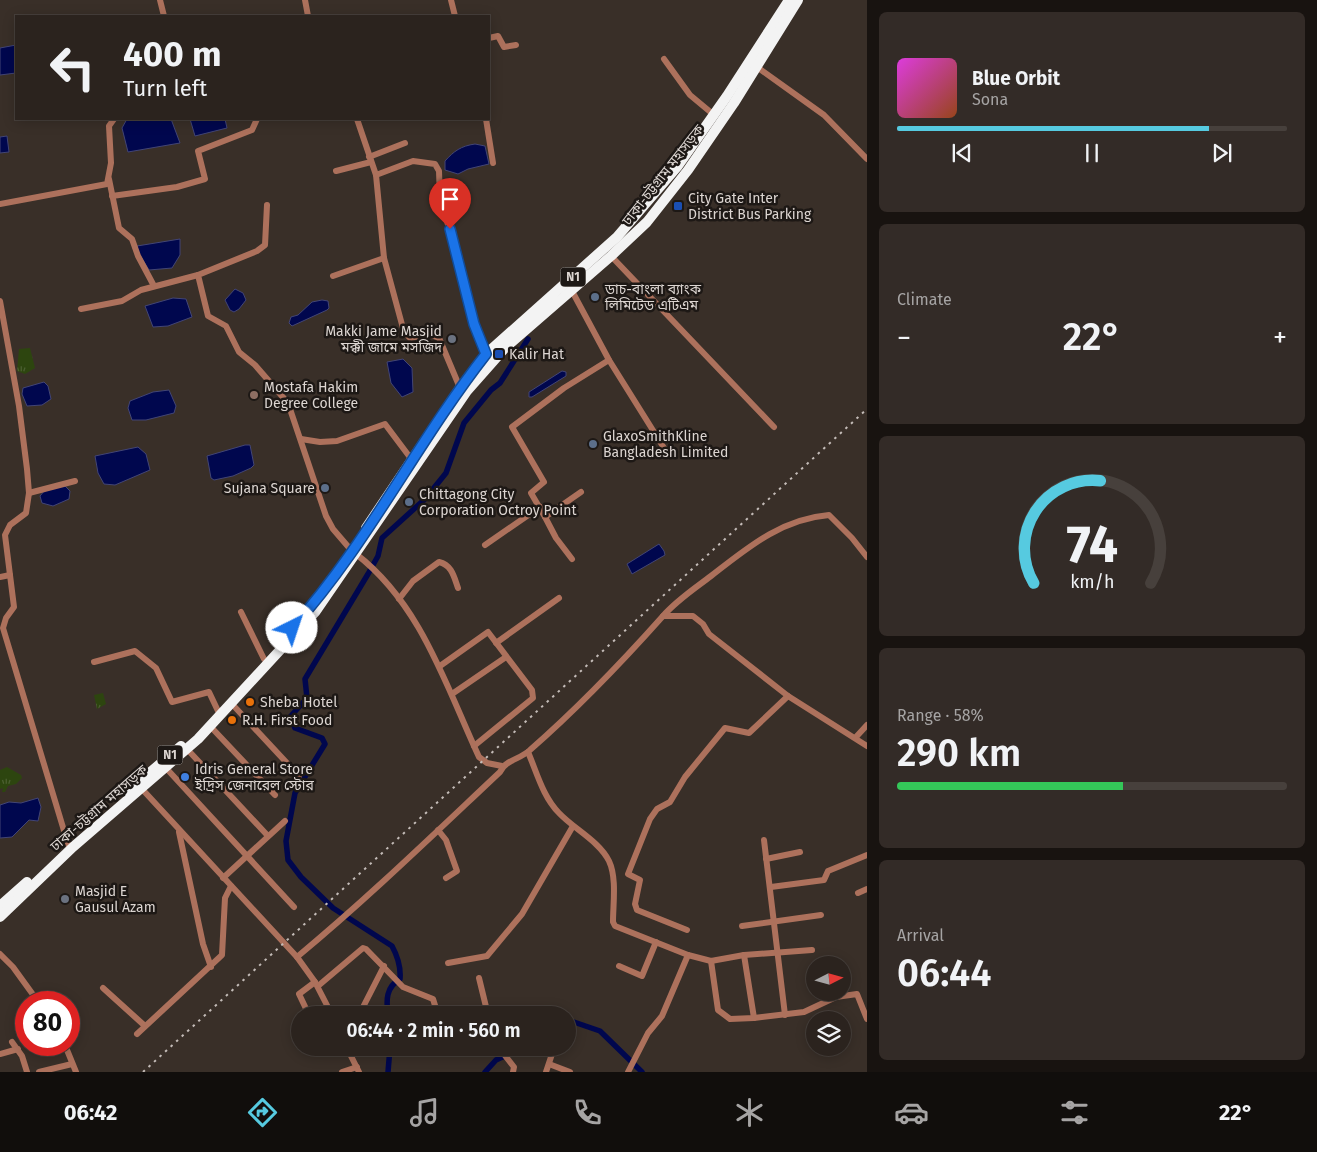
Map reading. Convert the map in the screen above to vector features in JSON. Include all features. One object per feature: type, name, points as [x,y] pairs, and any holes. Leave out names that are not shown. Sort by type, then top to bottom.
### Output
[{"type":"highway","name":"ঢাকা-চট্টগ্রাম মহাসড়ক","points":[[0,917],[72,847],[166,768],[232,704],[354,552],[467,391],[506,348],[647,222],[688,170],[789,0]]},
{"type":"highway","name":"ঢাকা-চট্টগ্রাম মহাসড়ক","points":[[354,552],[460,388],[486,354],[617,237],[677,167],[714,115],[731,100],[757,67],[798,0]]},
{"type":"highway","name":"ঢাকা-চট্টগ্রাম মহাসড়ক","points":[[0,906],[68,844],[195,734],[269,656]]},
{"type":"street","points":[[160,0],[164,15]]},
{"type":"street","points":[[305,0],[308,15]]},
{"type":"street","points":[[451,0],[455,15]]},
{"type":"street","points":[[490,38],[498,36],[504,47],[516,45]]},
{"type":"street","points":[[664,59],[690,95],[714,115]]},
{"type":"street","points":[[757,67],[824,115],[867,159]]},
{"type":"street","points":[[0,204],[104,186],[109,178],[112,163],[109,126],[113,120]]},
{"type":"street","points":[[112,196],[177,187],[205,179],[198,151],[252,130],[257,120]]},
{"type":"street","points":[[358,120],[376,175],[384,258],[404,332],[410,338],[429,334],[439,338],[460,388]]},
{"type":"street","points":[[486,120],[493,163]]},
{"type":"street","points":[[336,171],[370,160],[405,143]]},
{"type":"street","points":[[376,175],[413,161],[435,164],[439,171],[440,199],[459,260],[474,324],[486,354]]},
{"type":"street","points":[[109,178],[119,228],[132,239],[138,256],[154,286]]},
{"type":"street","points":[[81,310],[122,301],[133,293],[198,275],[257,252],[265,245],[267,205]]},
{"type":"street","points":[[611,256],[774,427]]},
{"type":"street","points":[[333,276],[384,258]]},
{"type":"street","points":[[198,275],[208,316],[226,326],[239,352],[255,365],[281,392],[288,403],[326,516],[333,529],[354,552],[376,569],[418,626],[440,666],[479,757],[486,763],[502,766],[528,752],[638,644],[663,616],[690,592],[758,539],[810,517],[829,516],[852,538],[867,557]]},
{"type":"street","points":[[572,291],[609,360],[664,448]]},
{"type":"street","points":[[0,302],[19,406],[29,493],[26,513],[10,525],[5,535],[14,607],[6,618],[4,634],[54,792],[68,844]]},
{"type":"street","points":[[572,559],[556,538],[531,493],[544,482],[512,427],[549,398],[609,360]]},
{"type":"street","points":[[301,439],[320,442],[337,441],[385,424],[412,460]]},
{"type":"street","points":[[29,493],[76,481]]},
{"type":"street","points":[[545,517],[581,492]]},
{"type":"street","points":[[485,545],[540,507]]},
{"type":"street","points":[[398,599],[413,581],[438,562],[445,564],[451,570],[458,588]]},
{"type":"street","points":[[0,576],[10,575]]},
{"type":"street","points":[[496,643],[559,598]]},
{"type":"street","points":[[241,612],[269,656]]},
{"type":"street","points":[[663,616],[693,616],[709,634],[788,696],[856,737],[867,746]]},
{"type":"street","points":[[440,666],[486,632],[532,690],[533,698],[474,746]]},
{"type":"street","points":[[94,662],[135,651],[156,668],[172,702],[209,692],[218,711]]},
{"type":"street","points":[[452,694],[506,657]]},
{"type":"street","points":[[687,930],[638,910],[636,904],[640,880],[628,874],[647,827],[658,809],[670,802],[685,777],[725,728],[748,733],[788,696]]},
{"type":"street","points":[[232,704],[299,776]]},
{"type":"street","points":[[856,737],[867,725]]},
{"type":"street","points":[[210,726],[275,795]]},
{"type":"street","points":[[187,749],[268,836]]},
{"type":"street","points":[[528,752],[546,796],[573,826],[599,848],[609,861],[612,872],[613,922],[615,926],[688,955],[711,962],[744,955],[812,950]]},
{"type":"street","points":[[297,957],[338,923],[438,830],[500,772],[502,766]]},
{"type":"street","points":[[166,768],[294,907]]},
{"type":"street","points":[[142,789],[179,832],[297,957],[316,984],[327,1006]]},
{"type":"street","points":[[223,878],[285,821]]},
{"type":"street","points":[[448,963],[487,956],[495,944],[522,914],[573,826]]},
{"type":"street","points":[[438,830],[446,840],[457,871],[446,878]]},
{"type":"street","points":[[179,832],[203,944],[211,967]]},
{"type":"street","points":[[764,840],[786,1015]]},
{"type":"street","points":[[766,858],[800,852]]},
{"type":"street","points":[[771,888],[824,880],[828,871],[867,854]]},
{"type":"street","points":[[137,1034],[222,955],[225,898],[231,886]]},
{"type":"street","points":[[858,892],[867,889]]},
{"type":"street","points":[[742,926],[820,915]]},
{"type":"street","points":[[619,966],[642,976],[656,942]]},
{"type":"street","points":[[305,1006],[299,994],[316,984],[363,948],[384,966],[403,987],[434,998],[436,1006]]},
{"type":"street","points":[[0,954],[13,967],[30,991]]},
{"type":"street","points":[[629,1070],[648,1033],[662,1016],[688,955]]},
{"type":"street","points":[[744,955],[754,1018]]},
{"type":"street","points":[[711,962],[718,1010],[730,1019],[804,1012],[836,997],[857,994],[867,1019]]},
{"type":"street","points":[[364,1006],[384,966]]},
{"type":"street","points":[[479,978],[486,1006]]},
{"type":"street","points":[[103,988],[145,1026]]},
{"type":"street","points":[[12,1042],[15,1046]]},
{"type":"street","points":[[0,1054],[15,1050]]},
{"type":"street","points":[[21,1056],[27,1072]]},
{"type":"street","points":[[69,1056],[76,1072]]},
{"type":"street","points":[[342,1072],[358,1070],[351,1056]]},
{"type":"street","points":[[505,1056],[512,1064],[513,1072]]},
{"type":"street","points":[[546,1072],[552,1056]]},
{"type":"street","points":[[39,1072],[72,1064]]},
{"type":"street","points":[[549,1064],[570,1072]]},
{"type":"green space","points":[[30,348],[35,368],[25,374],[17,371],[19,349]]},
{"type":"green space","points":[[103,693],[106,704],[97,709],[94,695]]},
{"type":"green space","points":[[7,767],[21,775],[22,778],[16,784],[8,786],[5,792],[2,792],[3,788],[0,789],[0,770]]},
{"type":"shaded area","points":[[15,45],[15,73],[0,75],[0,48]]},
{"type":"shaded area","points":[[126,120],[171,120],[180,143],[128,152],[122,128]]},
{"type":"shaded area","points":[[190,120],[225,120],[227,128],[195,136]]},
{"type":"shaded area","points":[[7,136],[9,152],[0,153],[0,137]]},
{"type":"shaded area","points":[[475,144],[485,146],[489,164],[468,169],[458,174],[445,170],[445,161],[452,154],[462,148]]},
{"type":"shaded area","points":[[180,239],[180,255],[172,268],[149,270],[138,252],[137,246]]},
{"type":"shaded area","points":[[235,289],[243,293],[246,300],[234,312],[230,310],[225,300]]},
{"type":"shaded area","points":[[173,298],[186,299],[192,317],[168,326],[153,327],[145,306]]},
{"type":"shaded area","points":[[328,301],[329,308],[327,310],[292,326],[289,323],[291,317],[298,315],[312,302]]},
{"type":"shaded area","points":[[403,359],[412,368],[413,392],[402,397],[391,383],[387,362]]},
{"type":"shaded area","points":[[562,371],[566,372],[566,376],[529,397],[529,392]]},
{"type":"shaded area","points":[[44,382],[48,386],[51,399],[42,405],[27,406],[22,394],[23,388]]},
{"type":"shaded area","points":[[169,390],[176,406],[174,413],[146,420],[132,420],[128,408],[130,401],[153,392]]},
{"type":"shaded area","points":[[250,445],[254,465],[251,468],[233,476],[214,480],[211,478],[207,456]]},
{"type":"shaded area","points":[[138,447],[146,454],[150,470],[115,485],[104,484],[98,473],[95,456]]},
{"type":"shaded area","points":[[64,485],[70,491],[69,499],[53,506],[42,503],[40,496],[45,490]]},
{"type":"shaded area","points":[[659,544],[665,555],[632,574],[627,564]]},
{"type":"shaded area","points":[[38,798],[41,807],[38,821],[29,820],[12,837],[0,838],[0,805],[9,802],[21,803]]},
{"type":"waterway","points":[[387,1006],[388,994],[395,982],[400,979],[399,962],[392,946],[333,908],[301,877],[288,860],[286,841],[295,793],[325,744],[322,738],[295,728],[290,717],[307,698],[305,679],[378,556],[382,538],[425,499],[446,473],[464,423],[491,390],[500,383],[528,339]]},
{"type":"waterway","points":[[576,1023],[600,1031],[642,1072]]},
{"type":"waterway","points":[[388,1072],[389,1056]]},
{"type":"waterway","points":[[485,1072],[496,1060],[505,1056]]},
{"type":"railway","points":[[143,1072],[867,409]]},
{"type":"place","name":"City Gate Inter District Bus Parking","points":[[678,206]]},
{"type":"place","name":"ডাচ-বাংলা ব্যাংক লিমিটেড এটিএম","points":[[595,297]]},
{"type":"place","name":"Makki Jame Masjid মক্কী জামে মসজিদ","points":[[452,339]]},
{"type":"place","name":"Kalir Hat","points":[[499,354]]},
{"type":"place","name":"Mostafa Hakim Degree College","points":[[254,395]]},
{"type":"place","name":"GlaxoSmithKline Bangladesh Limited","points":[[593,444]]},
{"type":"place","name":"Sujana Square","points":[[325,488]]},
{"type":"place","name":"Chittagong City Corporation Octroy Point","points":[[409,502]]},
{"type":"place","name":"Sheba Hotel","points":[[250,702]]},
{"type":"place","name":"R.H. First Food","points":[[232,720]]},
{"type":"place","name":"Idris General Store ইদ্রিস জেনারেল স্টোর","points":[[185,777]]},
{"type":"place","name":"Masjid E Gausul Azam","points":[[65,899]]},
{"type":"route","points":[[292,628],[325,589],[460,388],[486,354],[474,324],[450,229]]}]
